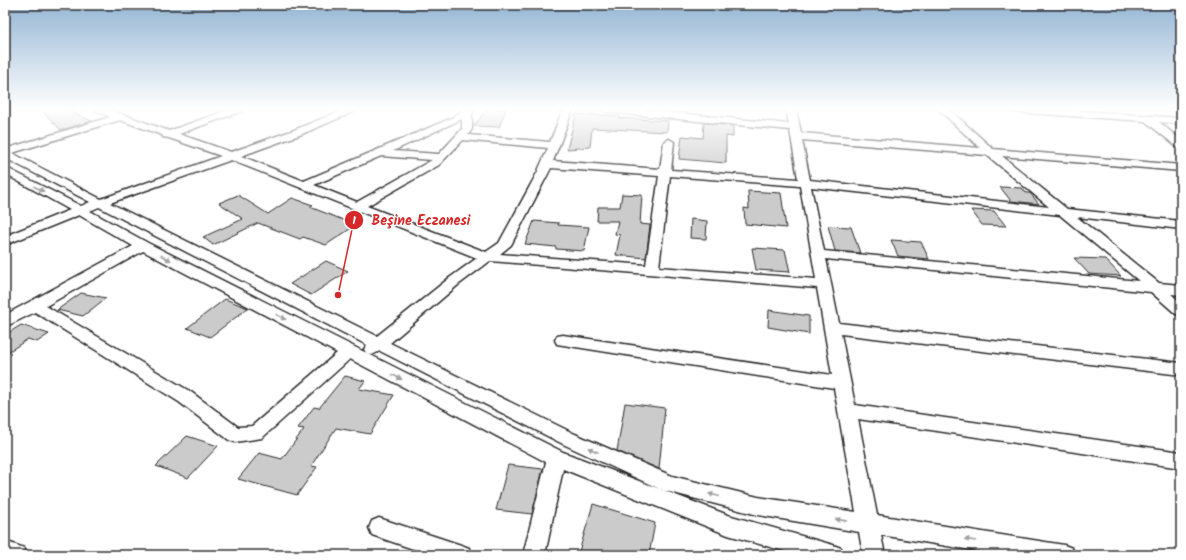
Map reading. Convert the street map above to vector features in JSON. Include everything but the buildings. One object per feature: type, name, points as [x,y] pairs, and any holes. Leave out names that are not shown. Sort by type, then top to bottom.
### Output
[{"type":"street","points":[[5,153],[62,135]]},
{"type":"street","points":[[167,135],[231,156],[487,257],[824,284]]},
{"type":"street","points":[[5,241],[98,203],[289,135]]},
{"type":"street","points":[[304,185],[421,135]]},
{"type":"street","points":[[36,306],[185,397],[235,436],[256,432],[354,355],[378,344],[453,282],[504,245],[546,164],[558,135]]},
{"type":"street","points":[[797,135],[874,555]]},
{"type":"street","points":[[826,135],[990,152],[1181,168]]},
{"type":"street","points":[[972,135],[990,152],[1155,287],[1181,311]]},
{"type":"street","points":[[1168,135],[1181,145]]},
{"type":"street","points":[[358,206],[435,162],[460,137],[554,145]]},
{"type":"street","points":[[652,270],[669,142]]},
{"type":"street","points":[[5,153],[98,203],[378,344],[569,439],[669,484],[758,506],[1064,555]]},
{"type":"street","points":[[380,153],[441,157]]},
{"type":"street","points":[[546,164],[805,183],[1065,214],[1181,225]]},
{"type":"street","points":[[5,170],[144,246],[556,458],[728,525],[833,555]]},
{"type":"street","points":[[5,322],[144,246]]},
{"type":"street","points":[[818,254],[1181,290]]},
{"type":"street","points":[[832,328],[1181,368]]},
{"type":"street","points":[[563,340],[842,383]]},
{"type":"street","points":[[847,411],[1181,460]]},
{"type":"street","points":[[534,555],[556,458]]},
{"type":"street","points":[[379,528],[461,555]]},
{"type":"street","points":[[5,551],[16,555]]},
{"type":"place","name":"Beşine Eczanesi","points":[[338,295]]}]
